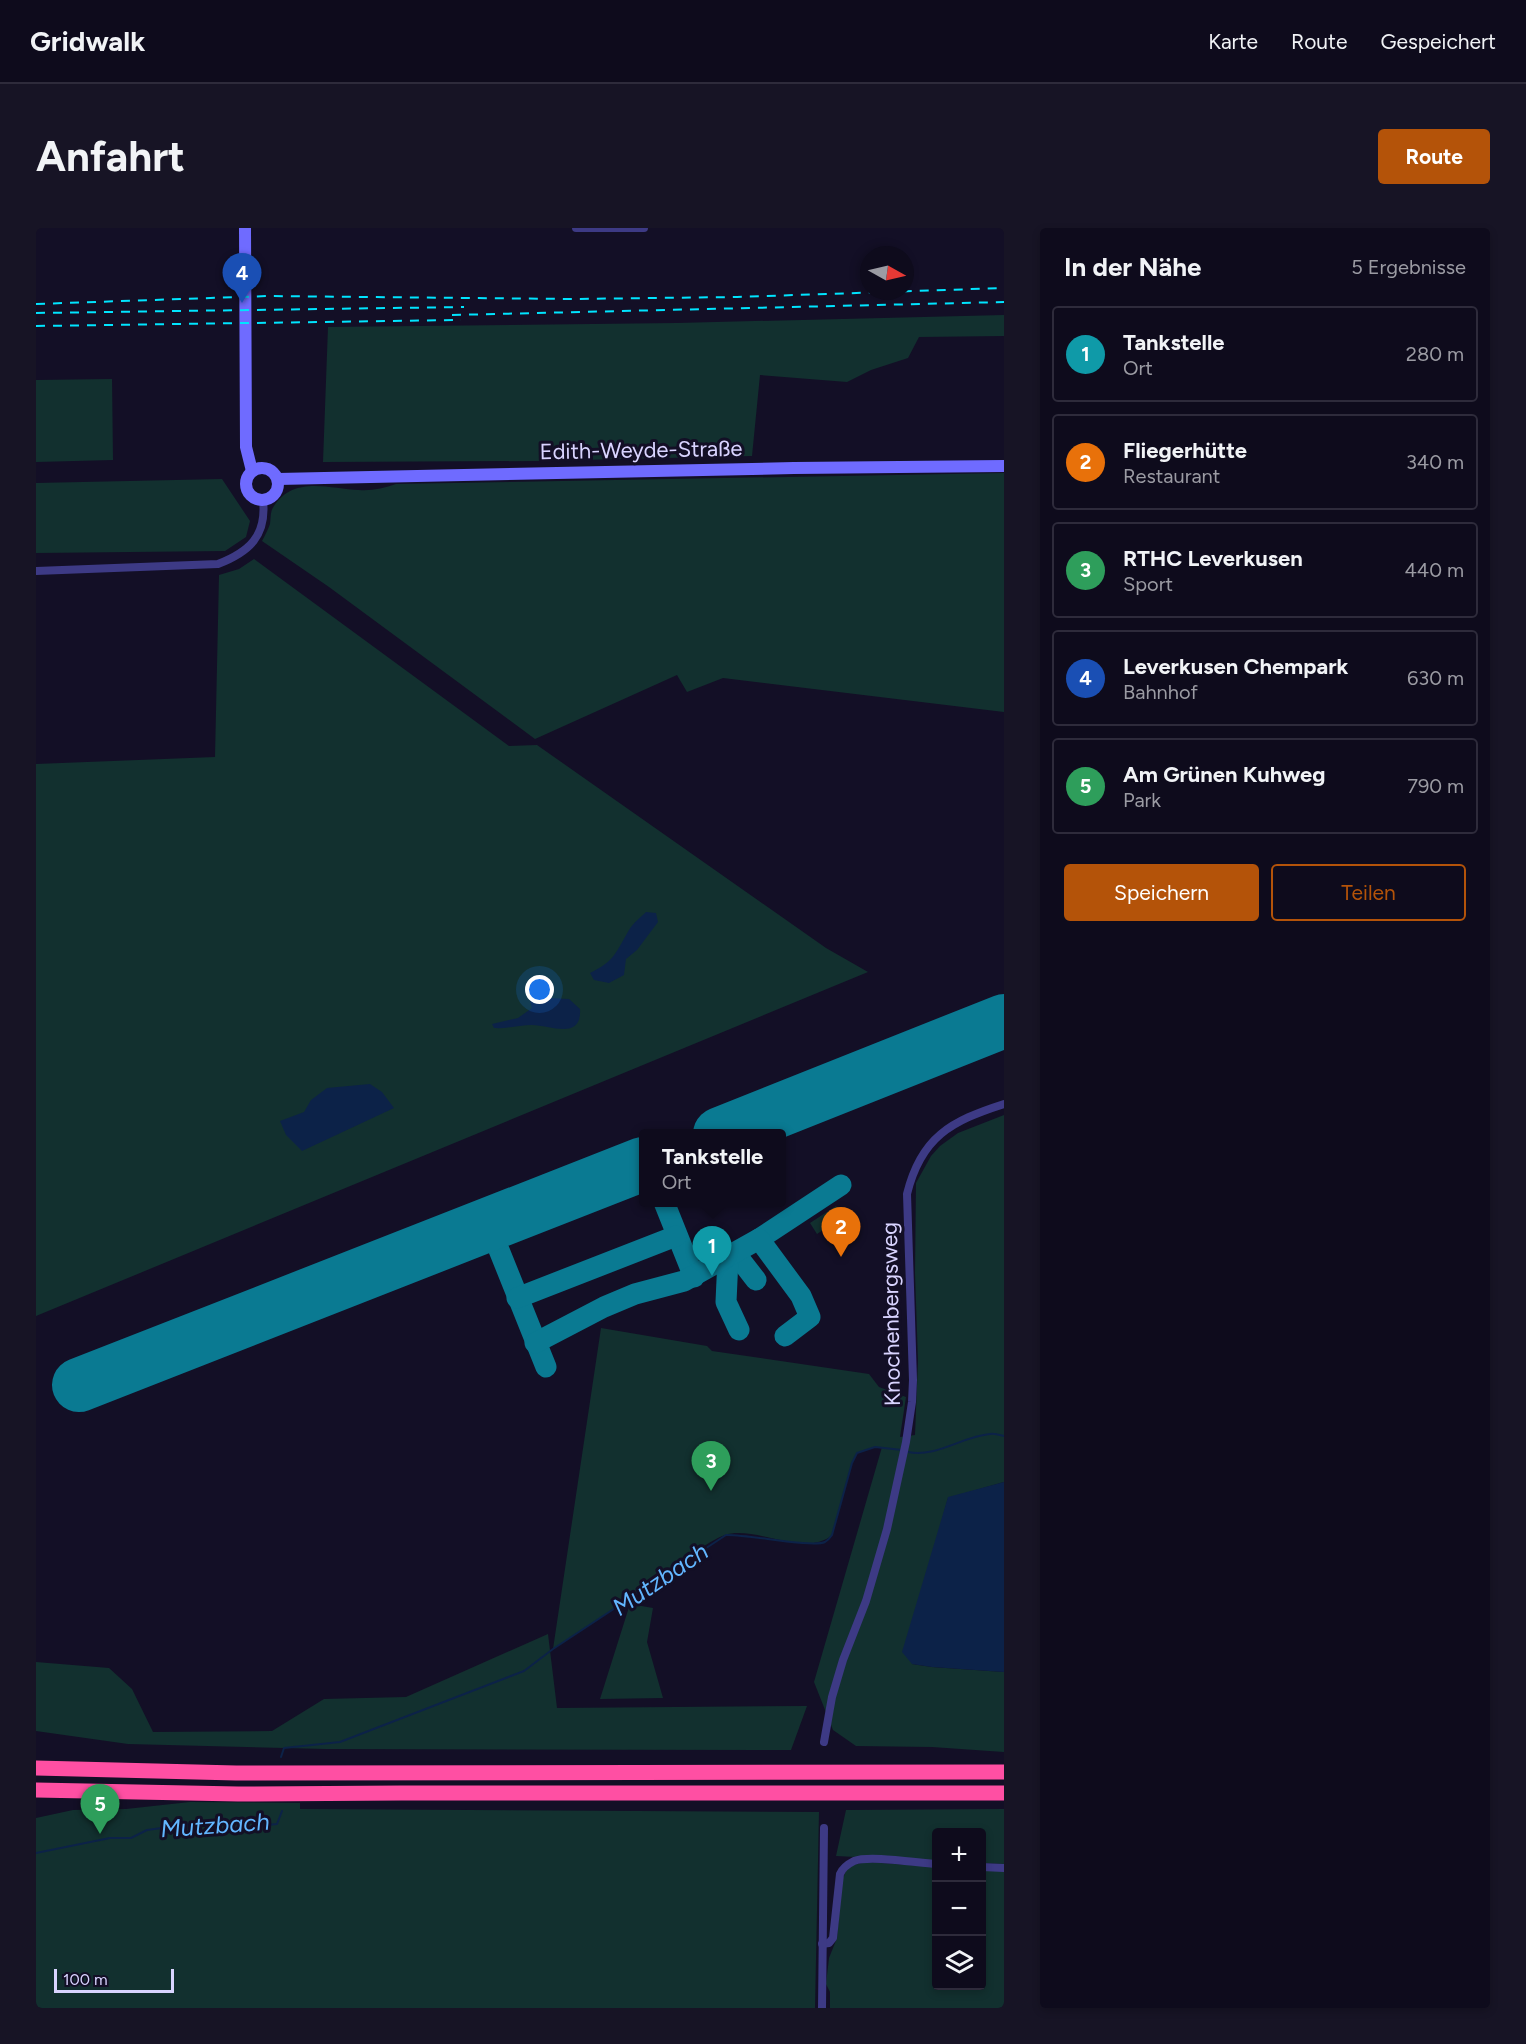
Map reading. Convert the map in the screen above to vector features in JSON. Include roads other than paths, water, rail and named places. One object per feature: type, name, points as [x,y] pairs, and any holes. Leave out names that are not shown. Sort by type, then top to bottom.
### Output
[{"type":"highway","points":[[36,1768],[236,1773],[1004,1772]]},
{"type":"highway","points":[[36,1790],[317,1794],[1004,1793]]},
{"type":"street","points":[[245,228],[246,447],[252,471]]},
{"type":"street","points":[[576,228],[644,228]]},
{"type":"street","name":"Edith-Weyde-Straße","points":[[278,479],[1004,466]]},
{"type":"street","points":[[264,468],[271,471],[278,479],[276,492],[263,500],[253,497],[248,490],[247,479],[252,471],[264,468]]},
{"type":"street","points":[[36,571],[219,564],[235,558],[250,547],[259,532],[263,500]]},
{"type":"street","name":"Knochenbergsweg","points":[[824,1742],[832,1697],[887,1529],[906,1442],[912,1402],[907,1194],[912,1174],[920,1156],[930,1143],[945,1131],[957,1123],[1004,1104]]},
{"type":"street","points":[[822,2008],[824,1828]]},
{"type":"street","points":[[822,1944],[829,1943],[833,1938],[842,1869],[853,1862],[866,1859],[932,1864]]},
{"type":"street","points":[[986,1867],[1004,1868]]},
{"type":"water","points":[[646,912],[656,913],[658,922],[637,950],[626,959],[624,975],[609,983],[594,980],[590,973],[610,960],[631,927]]},
{"type":"water","points":[[529,997],[569,999],[580,1009],[576,1025],[564,1029],[532,1025],[494,1028],[492,1024],[518,1018],[532,1008]]},
{"type":"water","points":[[370,1084],[382,1092],[394,1108],[302,1151],[286,1135],[280,1121],[304,1112],[311,1100],[327,1088]]},
{"type":"water","points":[[1004,1482],[1004,1672],[912,1664],[902,1652],[948,1497]]},
{"type":"waterway","name":"Mutzbach","points":[[908,1452],[929,1452],[980,1436],[993,1434],[1004,1436]]},
{"type":"waterway","name":"Mutzbach","points":[[281,1757],[284,1748],[340,1742],[524,1671],[553,1649],[726,1535],[807,1543],[825,1542],[832,1535],[852,1463],[857,1453],[875,1447],[902,1450]]},
{"type":"waterway","name":"Mutzbach","points":[[36,1853],[110,1838],[131,1838],[147,1830],[222,1820],[234,1828],[277,1824],[282,1811]]},
{"type":"railway","points":[[36,304],[269,296],[572,299],[737,297],[1004,288]]},
{"type":"railway","points":[[452,315],[1004,302]]},
{"type":"railway","points":[[36,313],[464,307]]},
{"type":"railway","points":[[36,326],[461,320]]},
{"type":"place","name":"Leverkusen Chempark","points":[[242,303]]},
{"type":"place","name":"Fliegerhütte","points":[[841,1257]]},
{"type":"place","name":"Tankstelle","points":[[712,1276]]},
{"type":"place","name":"RTHC Leverkusen","points":[[711,1491]]},
{"type":"place","name":"Am Grünen Kuhweg","points":[[100,1834]]}]
